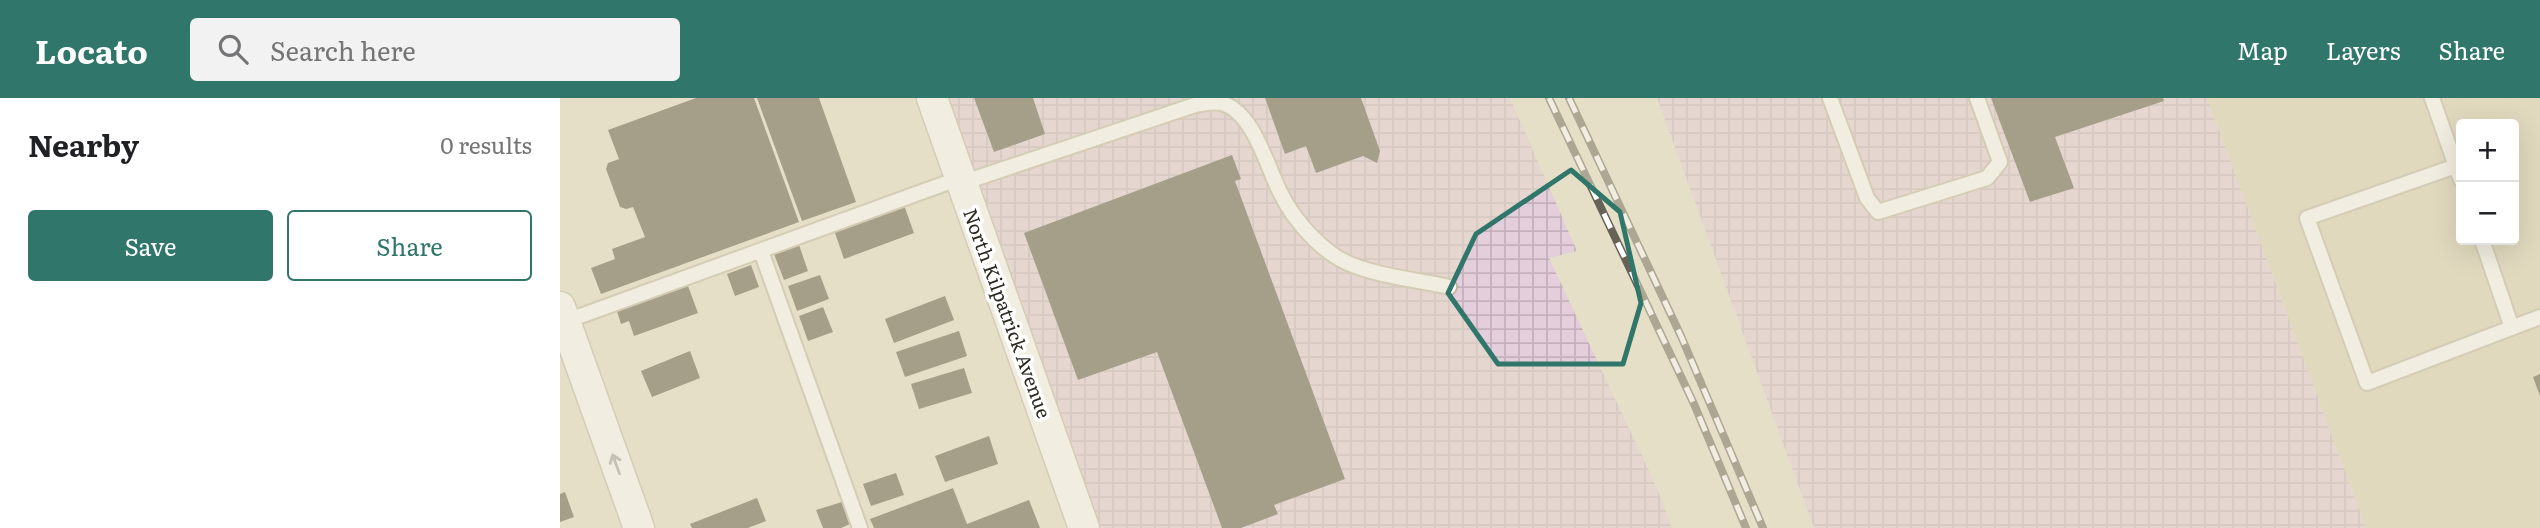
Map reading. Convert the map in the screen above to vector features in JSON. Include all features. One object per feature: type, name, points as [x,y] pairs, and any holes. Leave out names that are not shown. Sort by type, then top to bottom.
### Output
[{"type":"street","name":"North Kilpatrick Avenue","points":[[932,98],[1084,528]]},
{"type":"street","points":[[562,317],[639,528]]},
{"type":"lane","points":[[1830,98],[1867,198],[1878,212],[1987,178],[2000,162],[1977,98]]},
{"type":"lane","points":[[2432,98],[2456,165]]},
{"type":"lane","points":[[562,317],[1195,104],[1220,102],[1233,108],[1254,133],[1281,195],[1301,225],[1333,256],[1378,274],[1449,288]]},
{"type":"lane","points":[[2456,174],[2307,218],[2367,383],[2540,317]]},
{"type":"lane","points":[[2484,245],[2512,328]]},
{"type":"lane","points":[[761,251],[860,528]]},
{"type":"highlighted area","points":[[1571,170],[1620,212],[1641,303],[1623,364],[1498,364],[1448,293],[1476,234]]},
{"type":"shaded area","points":[[942,98],[1510,98],[1577,251],[1549,258],[1657,488],[1672,528],[1096,528]]},
{"type":"shaded area","points":[[1657,98],[2207,98],[2366,528],[1814,528]]},
{"type":"shaded area","points":[[2207,98],[2540,98],[2540,528],[2366,528]]},
{"type":"building","points":[[696,98],[754,98],[799,222],[601,294],[591,268],[615,259],[612,249],[645,237],[633,207],[620,207],[606,169],[608,163],[619,159],[608,130]]},
{"type":"building","points":[[757,98],[819,98],[856,202],[802,221]]},
{"type":"building","points":[[974,98],[1033,98],[1045,134],[994,152]]},
{"type":"building","points":[[1265,98],[1361,98],[1380,151],[1377,163],[1363,156],[1316,173],[1306,146],[1285,154]]},
{"type":"building","points":[[1991,98],[2163,98],[2164,101],[2055,137],[2074,188],[2030,202]]},
{"type":"building","points":[[1232,155],[1241,179],[1235,181],[1345,479],[1274,505],[1278,514],[1241,528],[1222,528],[1157,352],[1078,380],[1024,233]]},
{"type":"building","points":[[904,205],[914,233],[844,259],[834,230]]},
{"type":"building","points":[[799,245],[808,271],[784,280],[774,254]]},
{"type":"building","points":[[751,265],[759,287],[735,296],[727,274]]},
{"type":"building","points":[[820,275],[829,299],[797,311],[788,286]]},
{"type":"building","points":[[688,286],[698,313],[634,336],[629,321],[621,324],[617,311]]},
{"type":"building","points":[[945,296],[954,320],[894,343],[885,319]]},
{"type":"building","points":[[823,307],[833,332],[808,341],[799,316]]},
{"type":"building","points":[[959,331],[967,356],[905,377],[896,352]]},
{"type":"building","points":[[690,351],[700,378],[652,397],[641,371]]},
{"type":"building","points":[[964,368],[972,393],[919,409],[911,384]]},
{"type":"building","points":[[2540,374],[2540,396],[2533,377]]},
{"type":"building","points":[[989,436],[998,464],[945,482],[935,456]]},
{"type":"building","points":[[896,473],[904,495],[871,506],[863,484]]},
{"type":"building","points":[[953,488],[967,524],[1029,500],[1040,528],[874,528],[870,519]]},
{"type":"building","points":[[565,492],[574,517],[560,522],[560,494]]},
{"type":"building","points":[[757,498],[766,521],[748,528],[692,528],[690,524]]},
{"type":"building","points":[[842,502],[850,524],[841,528],[823,528],[816,510]]},
{"type":"railway","points":[[1549,98],[1694,404],[1746,528]]},
{"type":"railway","points":[[1569,98],[1681,336],[1763,528]]}]
